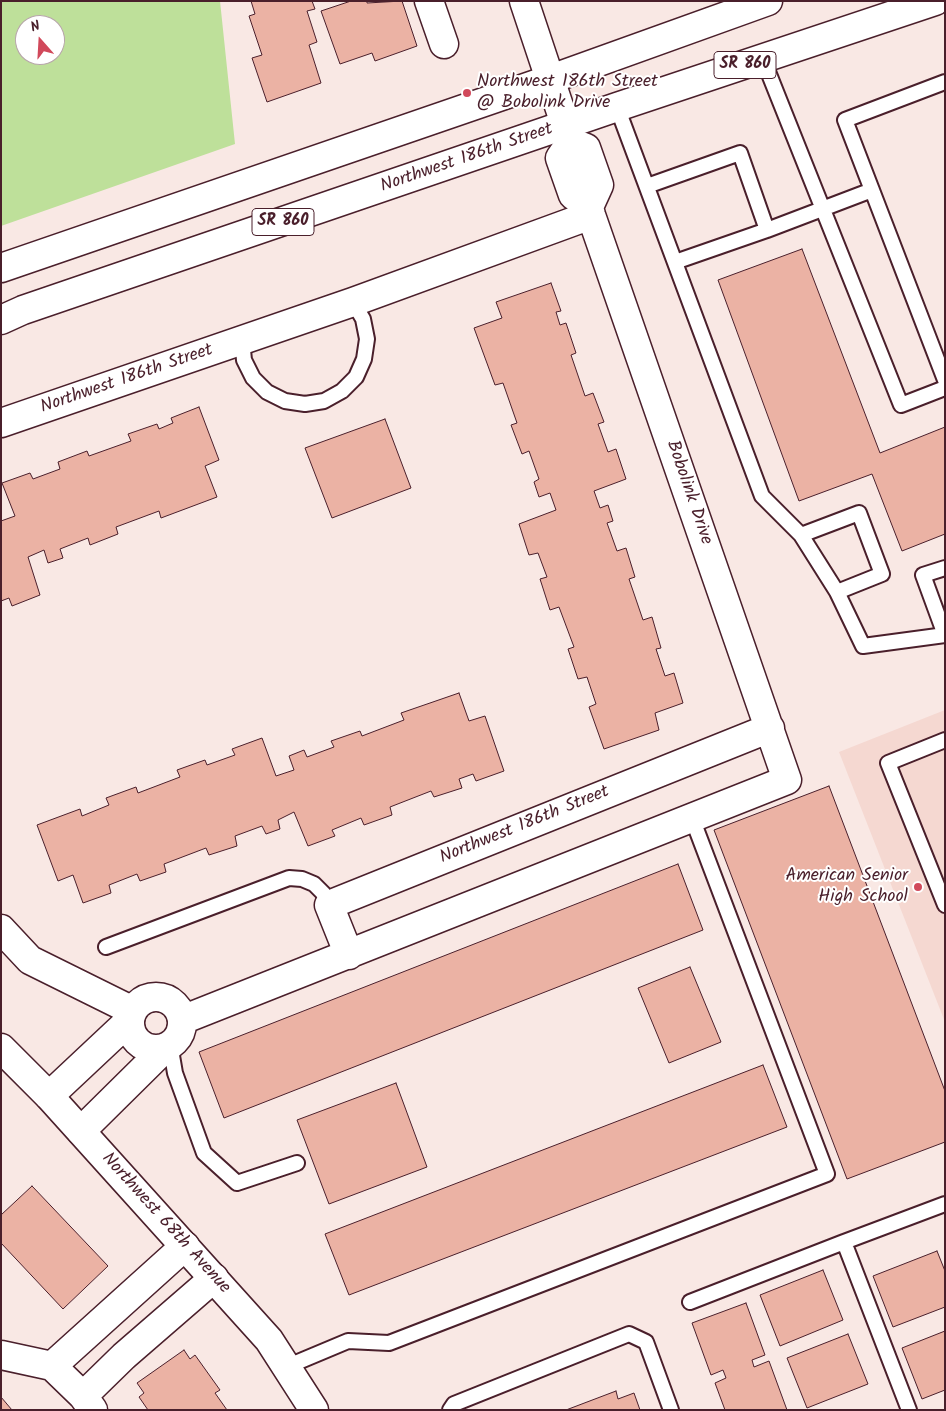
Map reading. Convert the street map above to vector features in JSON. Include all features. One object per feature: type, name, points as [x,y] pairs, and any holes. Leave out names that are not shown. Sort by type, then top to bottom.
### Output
[{"type":"street","points":[[429,1],[444,44]]},
{"type":"street","points":[[524,1],[568,134]]},
{"type":"street","name":"SR 860","points":[[1,268],[551,79],[768,1]]},
{"type":"street","name":"Northwest 186th Street","points":[[1,320],[23,310],[568,134],[617,107],[935,1]]},
{"type":"street","name":"Bobolink Drive","points":[[568,134],[560,158],[573,195],[590,211],[787,780],[692,818]]},
{"type":"street","name":"Northwest 186th Street","points":[[1,424],[353,302],[590,211]]},
{"type":"street","name":"Northwest 186th Street","points":[[329,906],[770,728]]},
{"type":"street","points":[[182,1020],[692,818]]},
{"type":"street","points":[[329,906],[349,955]]},
{"type":"street","points":[[1,930],[30,960],[132,1015]]},
{"type":"street","points":[[49,1096],[146,999],[164,998],[172,1002],[182,1020],[179,1035],[81,1130]]},
{"type":"street","points":[[132,1015],[130,1028],[140,1044],[157,1049],[168,1045]]},
{"type":"street","name":"Northwest 68th Avenue","points":[[1,1048],[81,1130],[269,1340],[314,1410]]},
{"type":"street","points":[[52,1366],[185,1246]]},
{"type":"street","points":[[1,1355],[52,1366],[88,1403],[124,1356],[214,1278]]},
{"type":"lane","points":[[763,59],[901,405],[945,388]]},
{"type":"lane","points":[[945,82],[845,120],[945,380]]},
{"type":"lane","points":[[617,107],[762,496],[801,535],[837,592],[863,646],[945,634],[923,576],[945,568]]},
{"type":"lane","points":[[646,186],[740,153],[767,230]]},
{"type":"lane","points":[[675,262],[767,230],[872,190]]},
{"type":"lane","points":[[242,340],[244,360],[253,378],[267,392],[285,401],[305,404],[324,401],[342,391],[356,377],[364,359],[367,339],[363,319],[353,302]]},
{"type":"lane","points":[[801,535],[859,513],[882,574],[837,592]]},
{"type":"lane","points":[[945,740],[888,763],[945,905]]},
{"type":"lane","points":[[286,1367],[348,1341],[389,1343],[827,1174],[692,818]]},
{"type":"lane","points":[[106,947],[289,878],[302,879],[314,884],[323,894],[329,906]]},
{"type":"lane","points":[[168,1045],[175,1073],[204,1153],[237,1183],[297,1163]]},
{"type":"lane","points":[[690,1302],[945,1204]]},
{"type":"lane","points":[[844,1242],[907,1409]]},
{"type":"lane","points":[[450,1410],[454,1404],[629,1334],[646,1342],[671,1410]]},
{"type":"shaded area","name":"American Senior High School","points":[[945,710],[945,1022],[839,752]]},
{"type":"green space","points":[[1,1],[220,1],[235,144],[1,226]]},
{"type":"building","points":[[251,1],[312,1],[315,9],[307,11],[317,42],[309,45],[321,83],[267,102],[252,58],[262,55],[249,16],[255,14]]},
{"type":"building","points":[[351,1],[367,1],[367,3],[402,1],[417,46],[375,61],[372,53],[340,64],[321,11]]},
{"type":"building","points":[[802,249],[880,453],[945,427],[945,534],[902,551],[872,474],[799,501],[718,280]]},
{"type":"building","points":[[551,283],[561,311],[556,312],[560,325],[566,323],[576,353],[571,355],[585,396],[593,393],[604,422],[598,424],[608,452],[616,449],[626,479],[594,491],[600,508],[608,505],[613,521],[607,523],[617,551],[626,548],[635,577],[629,579],[643,620],[652,617],[661,648],[656,649],[665,676],[674,673],[683,703],[655,713],[659,730],[604,749],[589,707],[596,704],[587,677],[578,679],[568,649],[574,647],[559,607],[550,610],[540,579],[547,577],[538,553],[529,555],[519,524],[556,510],[550,493],[539,497],[534,482],[539,479],[529,451],[522,454],[511,425],[517,423],[503,383],[495,385],[474,328],[502,318],[496,302]]},
{"type":"building","points":[[199,407],[219,460],[205,466],[217,497],[161,518],[159,511],[116,527],[118,534],[90,545],[88,538],[60,549],[63,558],[48,563],[44,550],[28,557],[40,595],[12,606],[9,598],[1,601],[1,521],[15,516],[2,483],[30,473],[33,479],[60,469],[58,462],[87,451],[89,456],[131,441],[128,434],[157,424],[159,429],[173,423],[171,418]]},
{"type":"building","points":[[385,419],[411,488],[332,518],[305,448]]},
{"type":"building","points":[[459,693],[469,721],[485,716],[504,771],[476,781],[473,774],[459,779],[462,788],[434,797],[431,791],[390,807],[392,815],[364,825],[361,818],[332,830],[335,836],[308,846],[294,812],[278,820],[280,829],[266,834],[262,826],[235,836],[237,846],[209,855],[206,848],[164,864],[166,872],[140,881],[137,874],[109,885],[111,893],[83,903],[73,875],[58,881],[37,825],[80,809],[82,816],[109,805],[106,798],[136,787],[138,793],[180,777],[177,770],[205,760],[207,765],[235,755],[232,749],[262,738],[276,776],[294,770],[289,756],[304,750],[307,757],[334,747],[331,741],[360,731],[362,736],[404,720],[401,713]]},
{"type":"building","points":[[829,786],[945,1091],[945,1142],[847,1179],[714,830]]},
{"type":"building","points":[[678,864],[703,930],[224,1118],[199,1052]]},
{"type":"building","points":[[690,967],[721,1042],[669,1063],[638,988]]},
{"type":"building","points":[[763,1065],[787,1127],[349,1295],[325,1234]]},
{"type":"building","points":[[396,1083],[427,1167],[329,1204],[297,1120]]},
{"type":"building","points":[[32,1186],[108,1266],[63,1309],[1,1243],[1,1215]]},
{"type":"building","points":[[937,1251],[945,1271],[945,1307],[893,1327],[873,1276]]},
{"type":"building","points":[[823,1270],[843,1320],[780,1346],[760,1295]]},
{"type":"building","points":[[746,1303],[765,1355],[752,1360],[754,1367],[769,1361],[787,1410],[725,1410],[715,1383],[726,1378],[723,1370],[711,1375],[692,1323]]},
{"type":"building","points":[[945,1331],[945,1390],[922,1399],[902,1348]]},
{"type":"building","points":[[848,1334],[868,1384],[807,1408],[787,1358]]},
{"type":"building","points":[[184,1350],[190,1359],[195,1355],[220,1390],[215,1393],[227,1410],[148,1410],[139,1397],[144,1393],[137,1383]]},
{"type":"building","points":[[616,1391],[618,1399],[634,1393],[640,1410],[566,1410]]},
{"type":"building","points":[[1,1397],[12,1410],[1,1410]]},
{"type":"place","name":"Northwest 186th Street @ Bobolink Drive","points":[[467,93]]},
{"type":"place","name":"American Senior High School","points":[[918,887]]}]
